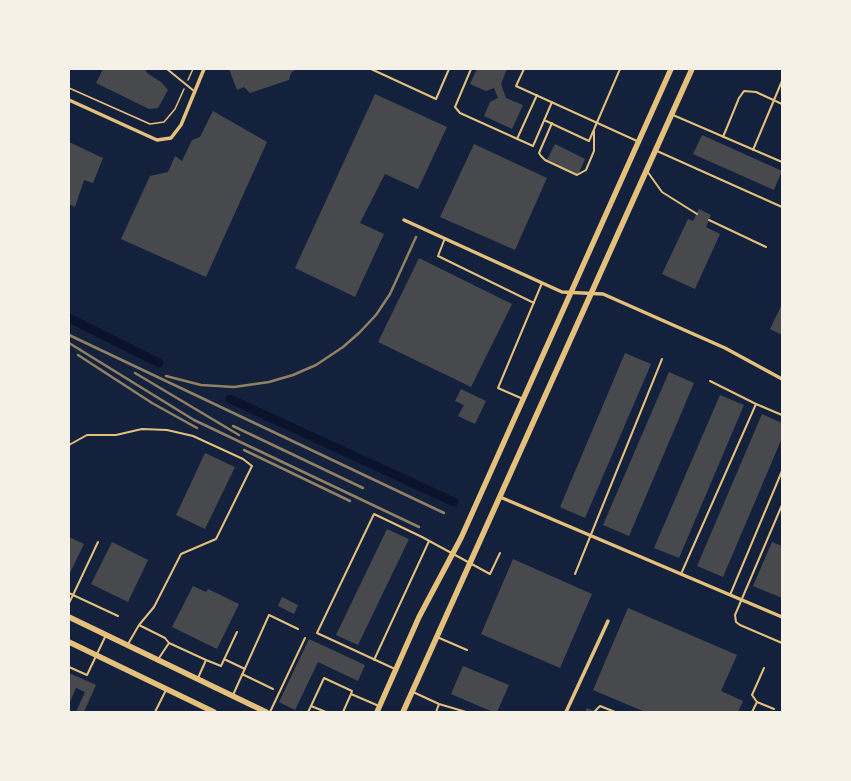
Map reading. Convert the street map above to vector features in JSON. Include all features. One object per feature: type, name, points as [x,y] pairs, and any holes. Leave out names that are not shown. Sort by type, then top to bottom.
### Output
[{"type":"main road","points":[[379,709],[426,604],[453,554],[671,69]]},
{"type":"main road","points":[[403,712],[692,69]]},
{"type":"main road","points":[[69,617],[266,712]]},
{"type":"main road","points":[[69,642],[214,712]]},
{"type":"street","points":[[69,100],[157,140],[171,138],[181,125],[204,69]]},
{"type":"street","points":[[404,220],[562,292],[603,294],[725,348],[782,379]]},
{"type":"street","points":[[500,496],[782,617]]},
{"type":"street","points":[[566,712],[608,621]]},
{"type":"lane","points":[[167,69],[194,92]]},
{"type":"lane","points":[[371,69],[436,99],[450,69]]},
{"type":"lane","points":[[471,69],[455,107],[460,113],[533,146],[552,102]]},
{"type":"lane","points":[[524,69],[516,86],[638,142]]},
{"type":"lane","points":[[552,123],[539,153],[541,156],[545,160],[577,175],[586,170],[594,151],[594,131],[596,122],[620,69]]},
{"type":"lane","points":[[753,150],[782,81]]},
{"type":"lane","points":[[723,137],[739,98],[744,91],[756,92],[782,104]]},
{"type":"lane","points":[[517,139],[537,95]]},
{"type":"lane","points":[[672,114],[782,162]]},
{"type":"lane","points":[[544,120],[589,141],[594,131]]},
{"type":"lane","points":[[656,150],[782,207]]},
{"type":"lane","points":[[646,171],[662,192],[697,214]]},
{"type":"lane","points":[[709,220],[766,247]]},
{"type":"lane","points":[[445,238],[438,256],[534,303]]},
{"type":"lane","points":[[523,399],[498,388],[542,283]]},
{"type":"lane","points":[[575,574],[662,359]]},
{"type":"lane","points":[[710,381],[782,416]]},
{"type":"lane","points":[[681,574],[756,404]]},
{"type":"lane","points":[[69,445],[87,435],[116,435],[142,430],[167,430],[193,436],[243,459],[252,466],[216,539],[181,554],[154,606],[139,625],[127,645]]},
{"type":"lane","points":[[730,595],[782,471]]},
{"type":"lane","points":[[782,505],[735,615],[736,622],[782,643]]},
{"type":"lane","points":[[396,670],[317,633],[374,514],[429,541],[490,574],[500,553]]},
{"type":"lane","points":[[374,660],[429,541]]},
{"type":"lane","points":[[69,603],[98,542]]},
{"type":"lane","points":[[69,593],[118,616]]},
{"type":"lane","points":[[232,696],[270,615],[298,629]]},
{"type":"lane","points":[[139,625],[165,638],[169,643],[221,666],[237,632]]},
{"type":"lane","points":[[69,667],[88,675],[106,635]]},
{"type":"lane","points":[[436,636],[467,650]]},
{"type":"lane","points":[[270,712],[304,638]]},
{"type":"lane","points":[[158,660],[169,643]]},
{"type":"lane","points":[[224,659],[245,668]]},
{"type":"lane","points":[[197,679],[206,660]]},
{"type":"lane","points":[[764,668],[752,695],[757,702],[774,709]]},
{"type":"lane","points":[[242,674],[272,689]]},
{"type":"lane","points":[[308,712],[324,678],[352,691],[351,694],[379,709]]},
{"type":"lane","points":[[155,712],[166,689]]},
{"type":"lane","points":[[412,692],[439,704],[466,712]]},
{"type":"lane","points":[[343,712],[351,694]]},
{"type":"lane","points":[[752,712],[757,702]]},
{"type":"lane","points":[[436,712],[439,704]]},
{"type":"lane","points":[[311,706],[326,712]]},
{"type":"lane","points":[[594,712],[600,706],[615,712]]},
{"type":"path","points":[[69,88],[150,124],[164,122],[175,109],[193,69]]},
{"type":"building","points":[[103,69],[145,69],[147,73],[161,82],[168,90],[158,108],[149,109],[96,83]]},
{"type":"building","points":[[229,69],[296,69],[291,73],[289,80],[250,93],[244,87],[237,90]]},
{"type":"building","points":[[477,69],[507,69],[501,84],[506,98],[523,105],[512,129],[484,116],[490,102],[498,98],[494,88],[486,91],[470,84]]},
{"type":"building","points":[[375,94],[447,127],[418,189],[385,174],[360,223],[384,234],[355,297],[295,268]]},
{"type":"building","points":[[213,111],[267,142],[206,277],[121,239],[150,176],[168,172],[175,156],[182,161],[192,140],[200,137]]},
{"type":"building","points":[[702,135],[782,171],[774,190],[693,154]]},
{"type":"building","points":[[69,142],[103,158],[93,183],[84,180],[75,207],[69,204]]},
{"type":"building","points":[[474,144],[547,178],[515,250],[440,217]]},
{"type":"building","points":[[555,144],[585,159],[578,175],[547,160]]},
{"type":"building","points":[[699,209],[711,215],[706,227],[720,234],[695,289],[662,274],[688,219],[693,221]]},
{"type":"building","points":[[419,258],[512,304],[471,387],[378,342]]},
{"type":"building","points":[[782,304],[782,335],[770,329]]},
{"type":"building","points":[[625,353],[651,364],[585,518],[560,507]]},
{"type":"building","points":[[669,372],[694,383],[629,536],[603,525]]},
{"type":"building","points":[[461,389],[486,401],[475,424],[458,416],[464,405],[455,401]]},
{"type":"building","points":[[720,395],[744,405],[679,558],[654,548]]},
{"type":"building","points":[[762,414],[782,423],[782,438],[723,577],[697,566]]},
{"type":"building","points":[[205,453],[235,467],[205,529],[176,515]]},
{"type":"building","points":[[387,529],[409,539],[358,645],[336,635]]},
{"type":"building","points":[[69,537],[84,544],[69,575]]},
{"type":"building","points":[[112,542],[148,560],[128,602],[91,584]]},
{"type":"building","points":[[772,542],[782,546],[782,598],[753,586]]},
{"type":"building","points":[[513,559],[592,594],[560,668],[481,634]]},
{"type":"building","points":[[193,586],[206,592],[208,589],[239,604],[217,649],[172,627]]},
{"type":"building","points":[[282,597],[298,605],[294,614],[278,606]]},
{"type":"building","points":[[628,608],[737,655],[721,691],[743,701],[738,712],[645,712],[593,690]]},
{"type":"building","points":[[309,639],[365,665],[358,681],[318,662],[295,710],[279,702]]},
{"type":"building","points":[[463,666],[509,685],[497,712],[493,712],[451,694]]},
{"type":"building","points":[[69,673],[96,685],[84,712],[76,712],[85,692],[76,688],[69,704]]},
{"type":"building","points":[[587,708],[596,712],[585,712]]},
{"type":"waterway","points":[[69,318],[159,363]]},
{"type":"waterway","points":[[230,399],[454,502]]},
{"type":"railway","points":[[166,376],[201,385],[234,387],[269,382],[293,375],[316,365],[343,347],[376,315],[390,294],[416,237]]},
{"type":"railway","points":[[69,335],[444,513]]},
{"type":"railway","points":[[69,343],[194,420],[419,527]]},
{"type":"railway","points":[[78,355],[152,403],[197,428]]},
{"type":"railway","points":[[135,373],[239,435]]},
{"type":"railway","points":[[233,426],[363,488]]},
{"type":"railway","points":[[244,450],[350,501]]}]
